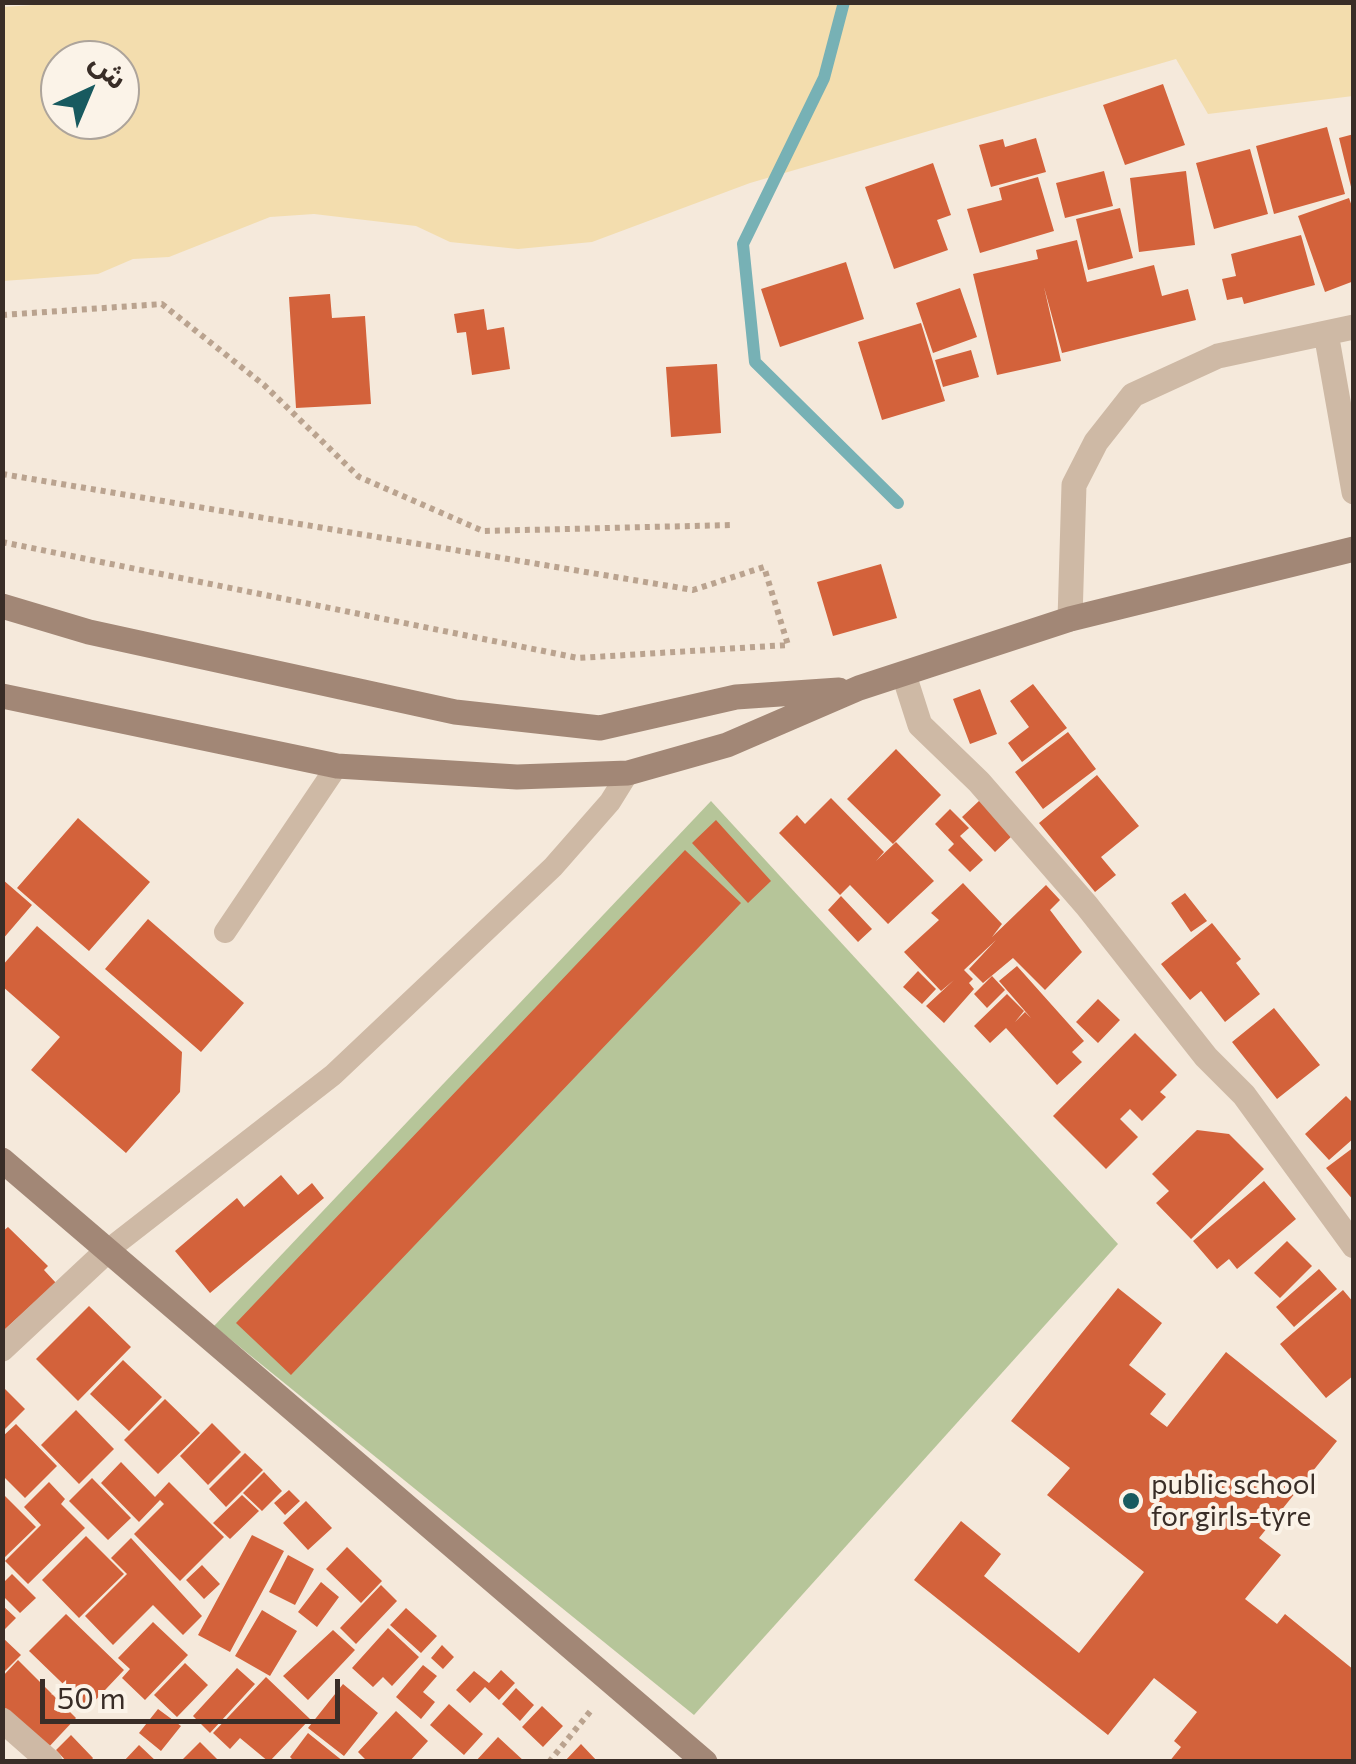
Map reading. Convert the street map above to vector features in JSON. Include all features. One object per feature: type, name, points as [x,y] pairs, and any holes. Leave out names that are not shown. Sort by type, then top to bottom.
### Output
[{"type":"main road","points":[[2,696],[337,766],[517,777],[628,773],[727,745],[859,688],[1070,619],[1354,550]]},
{"type":"main road","points":[[2,606],[89,632],[455,712],[600,728],[736,697],[859,688]]},
{"type":"main road","points":[[2,1160],[705,1762]]},
{"type":"street","points":[[1070,619],[1074,485],[1096,442],[1133,395],[1218,356],[1354,327]]},
{"type":"street","points":[[1326,333],[1354,492]]},
{"type":"street","points":[[904,675],[920,725],[980,782],[1087,906],[1206,1057],[1244,1095],[1354,1246]]},
{"type":"street","points":[[2,1349],[108,1250]]},
{"type":"street","points":[[2,1720],[50,1762]]},
{"type":"lane","points":[[226,932],[337,766]]},
{"type":"lane","points":[[108,1250],[333,1075],[554,867],[610,802],[628,773]]},
{"type":"path","points":[[2,315],[162,304],[264,385],[359,476],[483,531],[732,525]]},
{"type":"path","points":[[2,474],[693,590],[764,567],[788,645],[578,658],[2,542]]},
{"type":"path","points":[[549,1762],[614,1683]]},
{"type":"green space","points":[[711,801],[1118,1244],[694,1715],[214,1326]]},
{"type":"sand","points":[[80,2],[1353,3],[1353,96],[1208,114],[1176,59],[750,183],[592,242],[518,249],[450,242],[416,226],[314,214],[270,217],[169,257],[133,259],[98,274],[3,281],[3,7]]},
{"type":"building","points":[[1163,84],[1185,145],[1125,165],[1103,105]]},
{"type":"building","points":[[1327,127],[1345,194],[1274,214],[1256,146]]},
{"type":"building","points":[[1354,134],[1354,190],[1352,191],[1339,138]]},
{"type":"building","points":[[1036,138],[1046,172],[991,187],[979,145],[1003,139],[1005,147]]},
{"type":"building","points":[[1250,149],[1268,214],[1214,229],[1196,163]]},
{"type":"building","points":[[933,163],[951,215],[937,220],[948,250],[894,269],[865,187]]},
{"type":"building","points":[[1104,171],[1113,206],[1065,218],[1056,183]]},
{"type":"building","points":[[1186,171],[1195,245],[1139,252],[1130,178]]},
{"type":"building","points":[[1038,177],[1054,231],[980,253],[967,209],[1002,200],[999,188]]},
{"type":"building","points":[[1349,198],[1354,212],[1354,281],[1325,292],[1298,216]]},
{"type":"building","points":[[1120,208],[1133,258],[1088,270],[1076,219]]},
{"type":"building","points":[[1301,235],[1315,285],[1244,304],[1242,297],[1227,300],[1222,279],[1236,276],[1231,254]]},
{"type":"building","points":[[1077,240],[1087,282],[1154,265],[1162,296],[1188,289],[1196,320],[1062,353],[1044,287],[1061,361],[997,375],[973,274],[1038,259],[1036,250]]},
{"type":"building","points":[[846,262],[864,319],[780,347],[761,289]]},
{"type":"building","points":[[960,288],[977,337],[933,353],[916,303]]},
{"type":"building","points":[[330,294],[332,318],[365,316],[371,404],[296,408],[289,297]]},
{"type":"building","points":[[484,309],[487,330],[504,327],[510,369],[472,375],[466,332],[457,333],[454,314]]},
{"type":"building","points":[[921,323],[945,401],[882,420],[858,342]]},
{"type":"building","points":[[971,350],[979,377],[943,387],[935,360]]},
{"type":"building","points":[[717,364],[721,433],[671,437],[666,367]]},
{"type":"building","points":[[881,564],[897,618],[833,636],[817,582]]},
{"type":"building","points":[[1033,684],[1067,728],[1022,762],[1008,743],[1029,727],[1010,701]]},
{"type":"building","points":[[980,689],[997,734],[970,744],[953,699]]},
{"type":"building","points":[[1068,732],[1096,769],[1043,809],[1015,772]]},
{"type":"building","points":[[896,749],[941,795],[893,844],[847,799]]},
{"type":"building","points":[[1097,775],[1139,826],[1101,857],[1116,875],[1095,892],[1039,823]]},
{"type":"building","points":[[831,798],[884,852],[876,861],[896,842],[934,881],[888,924],[850,885],[840,895],[779,833],[797,815],[805,824]]},
{"type":"building","points":[[980,800],[1013,835],[995,852],[962,817]]},
{"type":"building","points":[[950,809],[969,828],[960,836],[983,860],[970,872],[948,850],[954,844],[935,824]]},
{"type":"building","points":[[78,818],[150,882],[89,951],[17,888]]},
{"type":"building","points":[[716,820],[771,881],[748,903],[692,843]]},
{"type":"building","points":[[685,850],[741,903],[291,1375],[236,1323]]},
{"type":"building","points":[[2,879],[32,905],[2,940]]},
{"type":"building","points":[[963,883],[1002,924],[992,937],[1046,885],[1060,900],[1050,910],[1082,952],[1045,990],[1013,958],[983,983],[969,969],[996,940],[964,970],[973,979],[969,983],[974,989],[944,1023],[926,1006],[954,980],[941,991],[904,952],[939,920],[931,913]]},
{"type":"building","points":[[1185,893],[1207,921],[1191,932],[1171,903]]},
{"type":"building","points":[[841,896],[872,929],[858,942],[828,910]]},
{"type":"building","points":[[148,919],[244,1003],[201,1052],[105,969]]},
{"type":"building","points":[[1212,923],[1241,959],[1236,963],[1260,994],[1225,1022],[1201,991],[1190,1000],[1161,964]]},
{"type":"building","points":[[37,926],[182,1052],[180,1092],[126,1153],[31,1070],[60,1037],[2,986],[2,966]]},
{"type":"building","points":[[1017,966],[1084,1041],[1072,1052],[1082,1062],[1057,1085],[1006,1028],[990,1043],[974,1026],[1007,994],[1024,1011],[1015,1022],[1025,1012],[1031,1018],[999,981]]},
{"type":"building","points":[[918,971],[936,989],[922,1004],[903,987]]},
{"type":"building","points":[[992,976],[1005,990],[987,1008],[974,994]]},
{"type":"building","points":[[1098,999],[1120,1020],[1098,1043],[1076,1022]]},
{"type":"building","points":[[1274,1008],[1320,1065],[1277,1099],[1232,1042]]},
{"type":"building","points":[[1135,1033],[1177,1075],[1160,1092],[1166,1097],[1142,1121],[1130,1109],[1120,1119],[1138,1137],[1106,1169],[1053,1116]]},
{"type":"building","points":[[1346,1096],[1354,1104],[1354,1138],[1329,1160],[1305,1134]]},
{"type":"building","points":[[1197,1130],[1229,1134],[1264,1169],[1191,1239],[1156,1203],[1169,1191],[1152,1174]]},
{"type":"building","points":[[1354,1147],[1354,1201],[1326,1168]]},
{"type":"building","points":[[281,1175],[298,1195],[312,1183],[324,1198],[210,1293],[175,1251],[237,1198],[244,1207]]},
{"type":"building","points":[[1264,1181],[1296,1219],[1237,1269],[1229,1259],[1217,1269],[1193,1241]]},
{"type":"building","points":[[8,1227],[48,1266],[44,1270],[56,1283],[2,1332],[2,1232]]},
{"type":"building","points":[[1287,1241],[1312,1266],[1280,1298],[1254,1273]]},
{"type":"building","points":[[1319,1269],[1337,1289],[1294,1327],[1276,1307]]},
{"type":"building","points":[[1118,1288],[1162,1323],[1129,1365],[1166,1394],[1150,1414],[1167,1427],[1226,1352],[1337,1441],[1259,1538],[1281,1555],[1245,1599],[1277,1624],[1285,1614],[1354,1670],[1354,1762],[1169,1762],[1181,1747],[1174,1741],[1197,1712],[1154,1678],[1108,1735],[914,1580],[961,1521],[1001,1554],[984,1576],[1079,1653],[1144,1572],[1047,1495],[1070,1468],[1011,1421]]},
{"type":"building","points":[[1343,1290],[1354,1303],[1354,1375],[1326,1398],[1280,1344]]},
{"type":"building","points":[[89,1306],[131,1347],[78,1401],[36,1359]]},
{"type":"building","points":[[123,1360],[162,1397],[129,1431],[90,1394]]},
{"type":"building","points":[[2,1386],[25,1409],[2,1432]]},
{"type":"building","points":[[165,1399],[200,1433],[158,1474],[124,1440]]},
{"type":"building","points":[[76,1410],[114,1449],[79,1484],[41,1445]]},
{"type":"building","points":[[212,1423],[241,1452],[208,1485],[180,1456]]},
{"type":"building","points":[[16,1424],[57,1466],[25,1498],[2,1475],[2,1437]]},
{"type":"building","points":[[245,1453],[263,1470],[226,1507],[209,1489]]},
{"type":"building","points":[[121,1462],[155,1497],[169,1482],[224,1537],[180,1581],[134,1534],[164,1504],[160,1500],[139,1522],[101,1483]]},
{"type":"building","points":[[264,1472],[282,1491],[262,1511],[243,1493]]},
{"type":"building","points":[[92,1478],[131,1518],[108,1540],[69,1501]]},
{"type":"building","points":[[49,1482],[65,1499],[61,1504],[85,1528],[28,1584],[5,1561],[41,1525],[24,1507]]},
{"type":"building","points":[[289,1490],[300,1501],[285,1515],[274,1503]]},
{"type":"building","points":[[2,1493],[36,1527],[2,1560]]},
{"type":"building","points":[[242,1495],[259,1511],[230,1539],[213,1523]]},
{"type":"building","points":[[306,1501],[332,1528],[308,1550],[283,1523]]},
{"type":"building","points":[[252,1535],[284,1551],[230,1652],[198,1635]]},
{"type":"building","points":[[86,1536],[124,1574],[79,1618],[42,1580]]},
{"type":"building","points":[[131,1538],[202,1616],[183,1635],[153,1605],[113,1645],[85,1616],[127,1574],[111,1558]]},
{"type":"building","points":[[347,1547],[382,1581],[361,1603],[326,1569]]},
{"type":"building","points":[[288,1555],[314,1569],[295,1605],[269,1592]]},
{"type":"building","points":[[202,1565],[220,1584],[204,1599],[186,1580]]},
{"type":"building","points":[[12,1574],[36,1598],[20,1613],[2,1595],[2,1584]]},
{"type":"building","points":[[321,1582],[339,1597],[317,1627],[298,1612]]},
{"type":"building","points":[[381,1585],[397,1601],[356,1644],[340,1628]]},
{"type":"building","points":[[2,1605],[16,1618],[2,1632]]},
{"type":"building","points":[[406,1608],[437,1636],[421,1653],[390,1625]]},
{"type":"building","points":[[262,1610],[297,1631],[270,1676],[235,1656]]},
{"type":"building","points":[[66,1614],[124,1670],[88,1708],[29,1651]]},
{"type":"building","points":[[153,1622],[188,1655],[145,1700],[122,1678],[130,1669],[118,1658]]},
{"type":"building","points":[[388,1628],[419,1657],[392,1686],[383,1677],[373,1687],[352,1668]]},
{"type":"building","points":[[333,1630],[355,1650],[308,1700],[283,1676]]},
{"type":"building","points":[[2,1637],[21,1655],[2,1674]]},
{"type":"building","points":[[442,1645],[454,1657],[443,1669],[431,1658]]},
{"type":"building","points":[[18,1660],[76,1718],[46,1750],[2,1712],[2,1677]]},
{"type":"building","points":[[185,1663],[208,1685],[177,1717],[154,1695]]},
{"type":"building","points":[[423,1665],[437,1676],[423,1692],[435,1702],[421,1719],[396,1697]]},
{"type":"building","points":[[237,1668],[255,1684],[210,1733],[193,1716]]},
{"type":"building","points":[[501,1670],[515,1683],[499,1700],[485,1687],[470,1703],[456,1690],[474,1671],[489,1683]]},
{"type":"building","points":[[266,1677],[310,1719],[269,1762],[240,1738],[230,1749],[213,1733]]},
{"type":"building","points":[[343,1684],[378,1713],[344,1756],[308,1728]]},
{"type":"building","points":[[516,1688],[534,1705],[520,1721],[502,1704]]},
{"type":"building","points":[[449,1704],[483,1734],[464,1755],[430,1725]]},
{"type":"building","points":[[542,1706],[563,1726],[543,1747],[522,1727]]},
{"type":"building","points":[[158,1709],[181,1726],[161,1751],[139,1733]]},
{"type":"building","points":[[396,1711],[428,1741],[409,1762],[368,1762],[358,1752]]},
{"type":"building","points":[[308,1733],[344,1762],[295,1762],[290,1757]]},
{"type":"building","points":[[71,1735],[93,1758],[90,1762],[67,1762],[56,1750]]},
{"type":"building","points":[[498,1737],[525,1762],[475,1762]]},
{"type":"building","points":[[200,1742],[220,1762],[183,1759]]},
{"type":"building","points":[[581,1744],[598,1762],[564,1762]]},
{"type":"building","points":[[139,1745],[157,1762],[123,1762]]},
{"type":"waterway","points":[[844,2],[824,78],[743,244],[755,362],[898,503]]},
{"type":"place","name":"public school for girls-tyre","points":[[1131,1501]]}]
